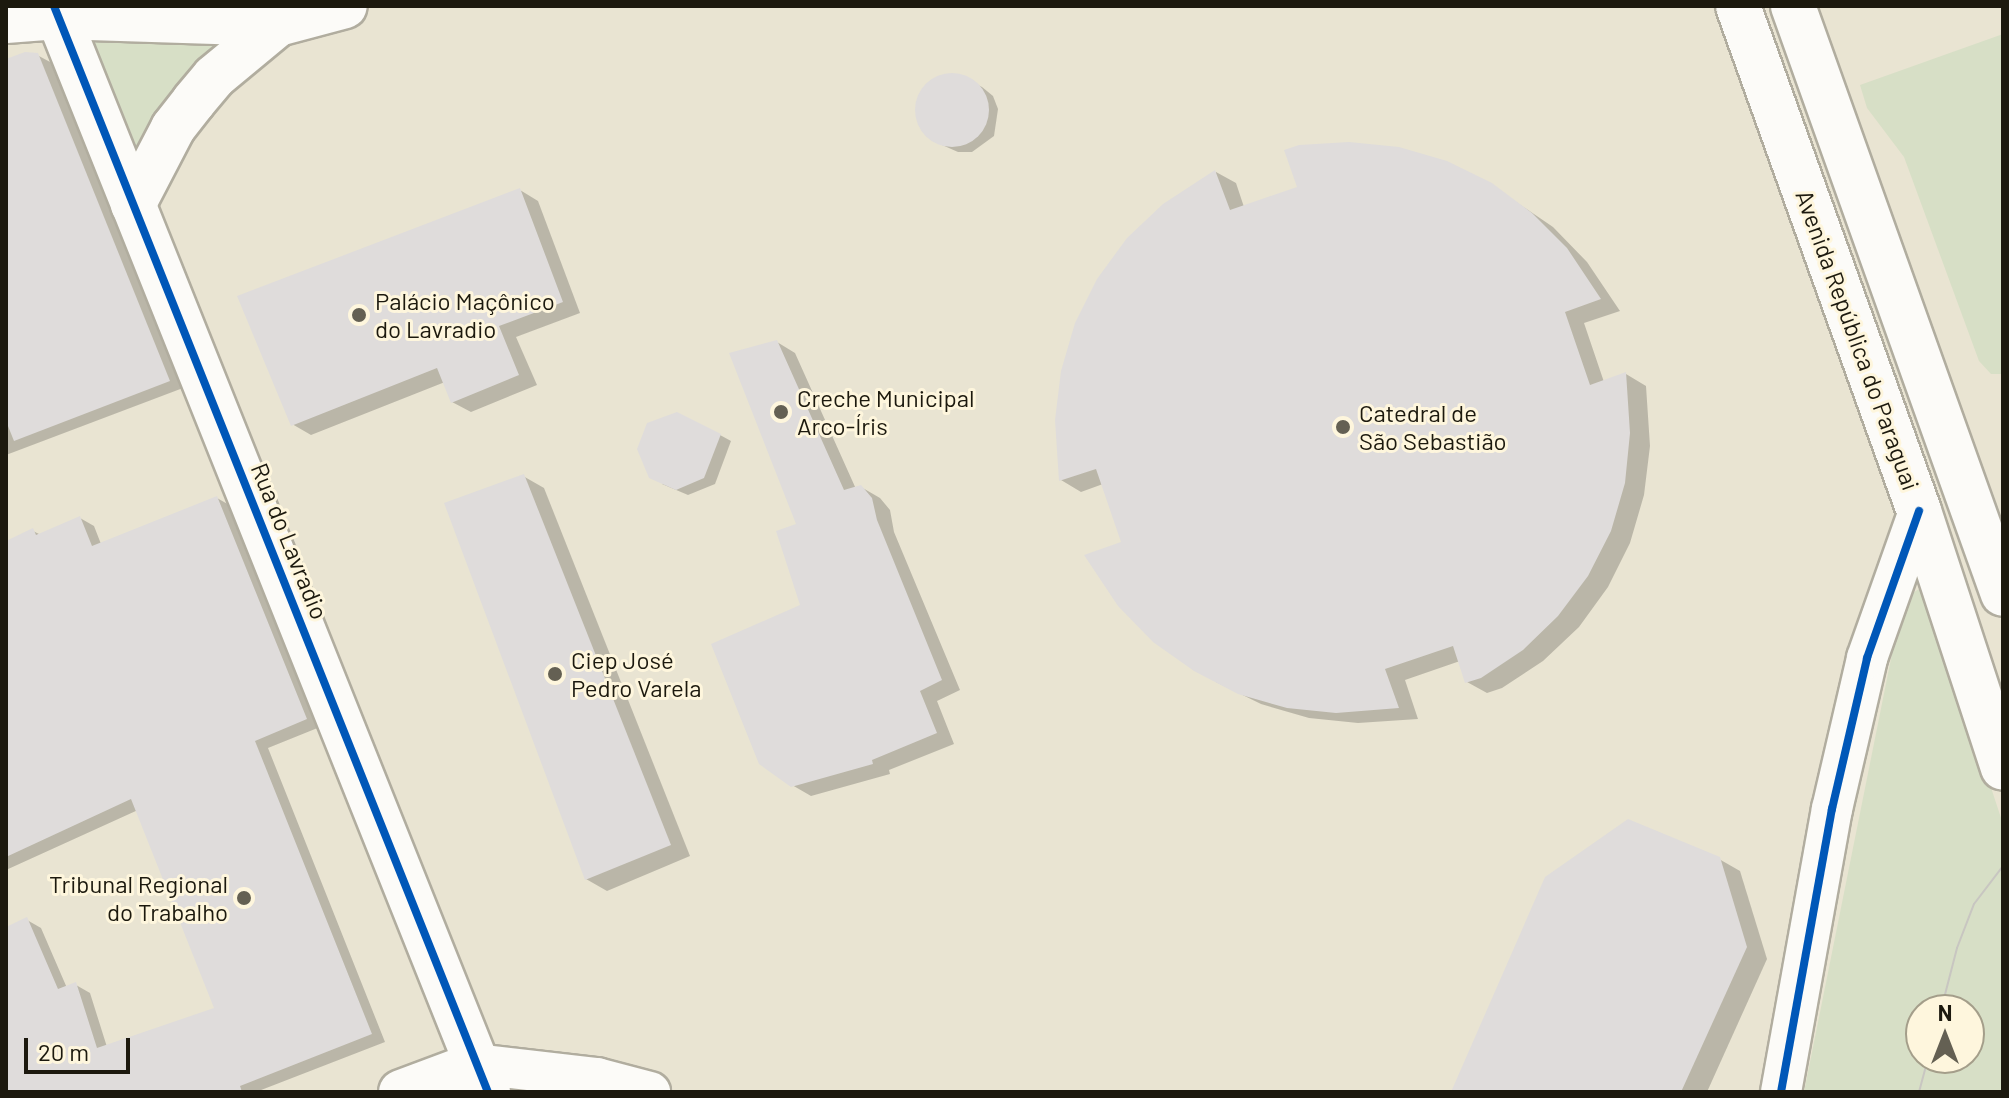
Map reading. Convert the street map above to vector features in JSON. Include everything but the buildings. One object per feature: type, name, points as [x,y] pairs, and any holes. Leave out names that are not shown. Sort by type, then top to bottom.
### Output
[{"type":"main road","points":[[6,21],[56,12],[278,24],[345,6]]},
{"type":"main road","name":"Avenida República do Paraguai","points":[[1738,6],[1919,511],[2003,768]]},
{"type":"main road","name":"Avenida República do Paraguai","points":[[1793,6],[2003,594]]},
{"type":"main road","name":"Rua do Lavradio","points":[[56,12],[482,1078]]},
{"type":"main road","points":[[133,205],[173,128],[194,101],[214,77],[278,24]]},
{"type":"main road","points":[[401,1092],[482,1078]]},
{"type":"street","points":[[1781,1092],[1832,809],[1863,673],[1919,511]]},
{"type":"street","points":[[482,1078],[597,1078],[650,1092]]},
{"type":"green space","points":[[89,33],[218,43],[171,92],[152,122],[139,153]]},
{"type":"green space","points":[[2003,34],[2003,374],[1991,374],[1979,361],[1904,157],[1867,108],[1860,85]]},
{"type":"green space","points":[[1919,589],[1926,590],[2003,824],[2003,1092],[1804,1092],[1903,599]]},
{"type":"tram line","points":[[1945,994],[1957,948],[1974,904],[2003,866]]},
{"type":"tram line","points":[[1919,1092],[1924,1074]]},
{"type":"cycle path","points":[[54,6],[488,1092]]},
{"type":"cycle path","points":[[1781,1092],[1832,809],[1867,658],[1919,511]]},
{"type":"place","name":"Palácio Maçônico do Lavradio","points":[[359,315]]},
{"type":"place","name":"Creche Municipal Arco-Íris","points":[[781,412]]},
{"type":"place","name":"Catedral de São Sebastião","points":[[1343,427]]},
{"type":"place","name":"Ciep José Pedro Varela","points":[[555,674]]},
{"type":"place","name":"Tribunal Regional do Trabalho","points":[[244,898]]}]
